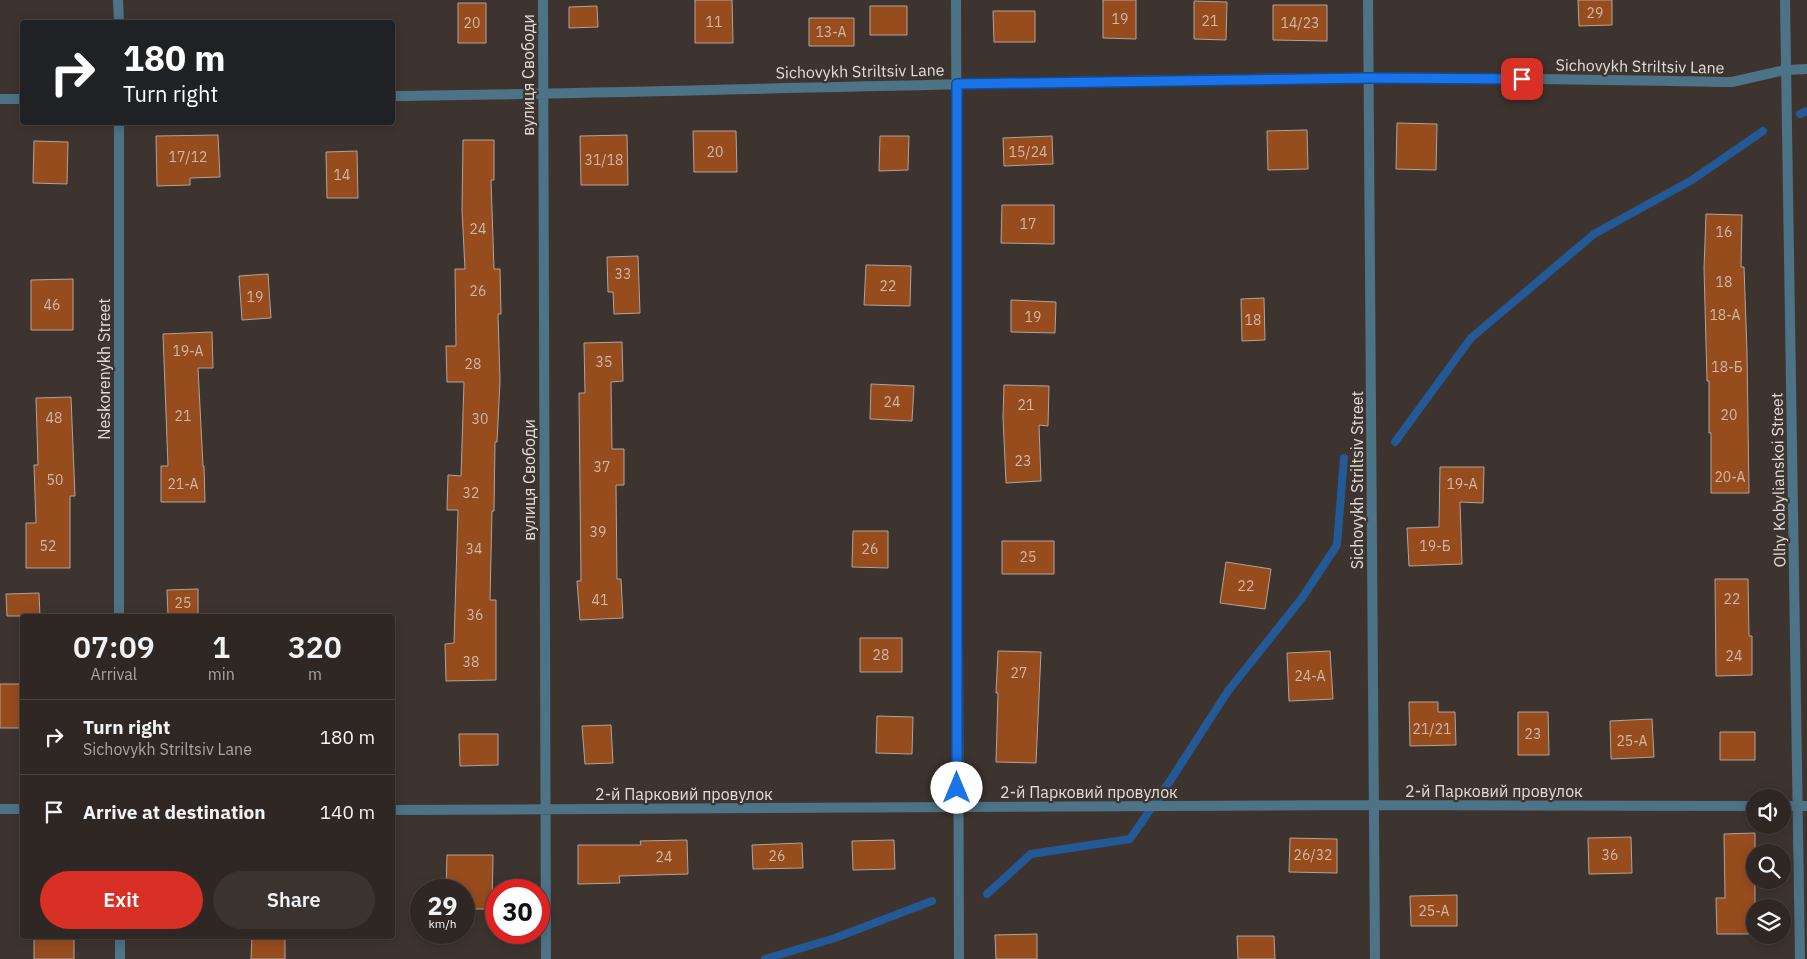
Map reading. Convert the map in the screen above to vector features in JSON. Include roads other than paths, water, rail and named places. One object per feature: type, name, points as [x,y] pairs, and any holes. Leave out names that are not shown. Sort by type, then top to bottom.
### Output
[{"type":"street","points":[[118,0],[119,20]]},
{"type":"street","name":"вулиця Свободи","points":[[543,0],[544,810],[546,959]]},
{"type":"street","points":[[956,0],[957,808],[959,959]]},
{"type":"street","name":"Sichovykh Striltsiv Street","points":[[1368,0],[1375,959]]},
{"type":"street","name":"Olhy Kobylianskoi Street","points":[[1785,0],[1785,70],[1803,806],[1800,959]]},
{"type":"street","name":"Sichovykh Striltsiv Lane","points":[[395,96],[957,84],[1369,78],[1732,82],[1785,70],[1807,69]]},
{"type":"street","points":[[0,99],[20,99]]},
{"type":"street","name":"Neskorenykh Street","points":[[119,125],[119,614]]},
{"type":"street","name":"2-й Парковий провулок","points":[[395,810],[1374,805],[1746,806]]},
{"type":"street","points":[[0,809],[20,810]]},
{"type":"street","points":[[120,939],[120,959]]},
{"type":"waterway","points":[[1800,114],[1807,111]]},
{"type":"waterway","points":[[1395,442],[1471,338],[1594,234],[1692,180],[1763,131]]},
{"type":"waterway","points":[[987,894],[1031,854],[1130,839],[1228,691],[1302,598],[1337,545],[1344,458]]},
{"type":"waterway","points":[[765,959],[835,938],[932,901]]}]
